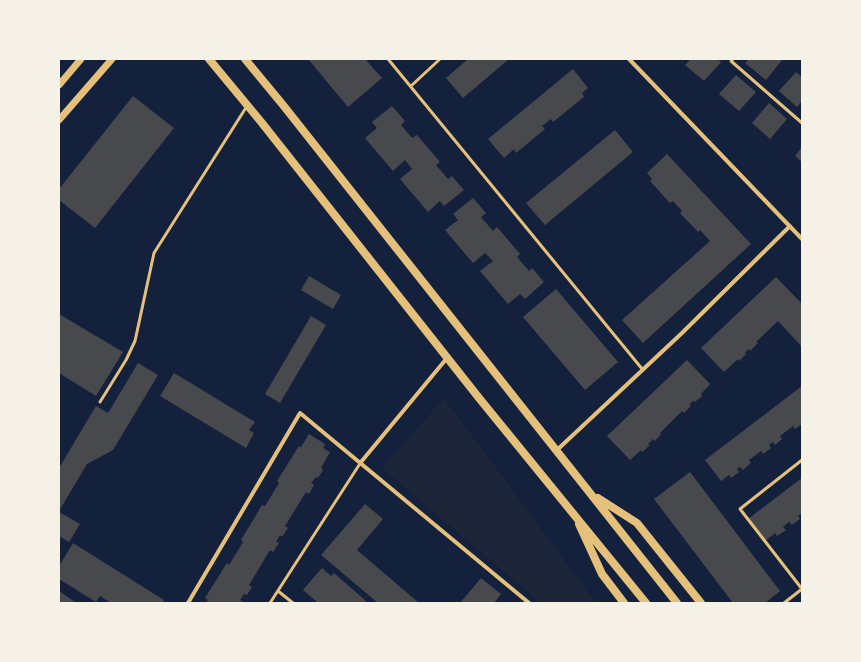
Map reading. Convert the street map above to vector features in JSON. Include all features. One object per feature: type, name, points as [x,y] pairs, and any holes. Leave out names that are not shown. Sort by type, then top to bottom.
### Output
[{"type":"main road","points":[[208,59],[247,105],[447,358],[646,603]]},
{"type":"main road","points":[[245,59],[677,603]]},
{"type":"main road","points":[[592,495],[637,523],[701,603]]},
{"type":"main road","points":[[573,513],[602,574],[624,603]]},
{"type":"street","points":[[59,85],[82,59]]},
{"type":"street","points":[[59,120],[112,59]]},
{"type":"street","points":[[629,59],[802,239]]},
{"type":"street","points":[[556,450],[682,333],[790,226]]},
{"type":"street","points":[[361,462],[447,358]]},
{"type":"street","points":[[188,603],[300,413],[361,462],[529,603]]},
{"type":"lane","points":[[388,59],[643,370]]},
{"type":"lane","points":[[411,86],[440,59]]},
{"type":"lane","points":[[733,59],[731,61],[802,123]]},
{"type":"lane","points":[[100,402],[126,360],[135,341],[154,253],[247,105]]},
{"type":"lane","points":[[784,603],[802,589],[740,509],[802,460]]},
{"type":"lane","points":[[270,603],[361,462]]},
{"type":"lane","points":[[278,591],[293,603]]},
{"type":"shaded area","points":[[444,398],[596,603],[541,603],[382,468]]},
{"type":"building","points":[[308,59],[365,59],[382,78],[348,107]]},
{"type":"building","points":[[468,59],[509,59],[463,98],[446,78]]},
{"type":"building","points":[[691,59],[717,59],[721,62],[704,81],[685,65]]},
{"type":"building","points":[[749,59],[782,60],[766,80],[745,63]]},
{"type":"building","points":[[573,69],[588,88],[582,93],[584,97],[553,122],[551,119],[542,126],[545,129],[516,153],[514,149],[504,158],[488,139]]},
{"type":"building","points":[[796,72],[802,77],[802,101],[797,107],[779,91]]},
{"type":"building","points":[[736,75],[756,92],[739,111],[719,94]]},
{"type":"building","points":[[133,96],[174,128],[95,228],[59,200],[59,189]]},
{"type":"building","points":[[769,103],[787,119],[770,139],[752,123]]},
{"type":"building","points":[[392,106],[405,121],[401,125],[412,138],[417,135],[440,162],[436,165],[448,179],[452,176],[464,190],[444,206],[440,201],[428,212],[400,179],[412,169],[405,160],[393,171],[365,138],[377,128],[372,122]]},
{"type":"building","points":[[615,130],[633,152],[545,225],[526,203]]},
{"type":"building","points":[[802,147],[802,162],[795,156]]},
{"type":"building","points":[[667,154],[751,244],[643,343],[622,320],[710,241],[700,230],[698,232],[680,213],[682,211],[673,201],[670,203],[650,181],[652,179],[647,173]]},
{"type":"building","points":[[473,198],[486,213],[481,217],[493,231],[497,227],[520,254],[517,257],[529,271],[532,268],[544,282],[525,299],[520,294],[508,304],[480,271],[493,261],[485,253],[473,263],[445,230],[458,220],[453,214]]},
{"type":"building","points":[[309,276],[341,295],[333,309],[301,290]]},
{"type":"building","points":[[776,277],[802,304],[802,347],[778,321],[756,342],[758,343],[750,351],[749,349],[745,352],[746,354],[739,361],[738,359],[724,372],[701,348]]},
{"type":"building","points":[[556,289],[618,362],[585,390],[523,317]]},
{"type":"building","points":[[59,314],[123,352],[96,396],[59,373]]},
{"type":"building","points":[[311,316],[326,325],[280,403],[265,394]]},
{"type":"building","points":[[687,360],[710,384],[701,394],[702,396],[695,402],[693,401],[689,405],[691,406],[684,413],[682,411],[660,433],[661,434],[655,441],[653,439],[648,444],[650,445],[642,452],[641,450],[630,460],[607,436]]},
{"type":"building","points":[[138,363],[158,375],[113,450],[87,464],[59,511],[59,468],[96,406],[108,413]]},
{"type":"building","points":[[174,373],[255,422],[249,430],[254,433],[246,448],[160,396]]},
{"type":"building","points":[[802,386],[802,424],[795,429],[793,426],[780,436],[782,439],[775,445],[773,442],[769,445],[771,448],[763,454],[761,451],[749,460],[751,463],[743,470],[740,467],[737,469],[739,472],[731,478],[729,475],[721,481],[705,460]]},
{"type":"building","points":[[309,434],[325,444],[323,448],[330,452],[321,468],[323,470],[318,478],[316,477],[311,483],[314,485],[309,494],[306,492],[285,526],[288,528],[282,537],[280,535],[276,542],[279,543],[273,552],[270,550],[249,585],[252,587],[247,595],[244,594],[240,600],[243,603],[206,603],[208,600],[205,598],[227,563],[229,565],[243,542],[241,540],[262,505],[265,506],[279,483],[277,481],[299,446],[301,447]]},
{"type":"building","points":[[690,472],[780,591],[765,603],[733,603],[654,499]]},
{"type":"building","points":[[802,478],[802,513],[798,516],[800,519],[792,525],[789,522],[783,527],[786,530],[777,536],[775,533],[765,541],[748,519]]},
{"type":"building","points":[[365,504],[383,519],[357,550],[419,603],[378,603],[321,555]]},
{"type":"building","points":[[59,512],[80,524],[69,542],[59,536]]},
{"type":"building","points":[[73,543],[164,600],[162,603],[111,603],[100,596],[96,602],[59,579],[59,566]]},
{"type":"building","points":[[322,568],[331,576],[334,573],[366,601],[364,603],[316,603],[317,602],[303,590]]},
{"type":"building","points":[[481,578],[501,594],[494,603],[460,603]]},
{"type":"building","points":[[59,591],[75,602],[59,603]]}]
